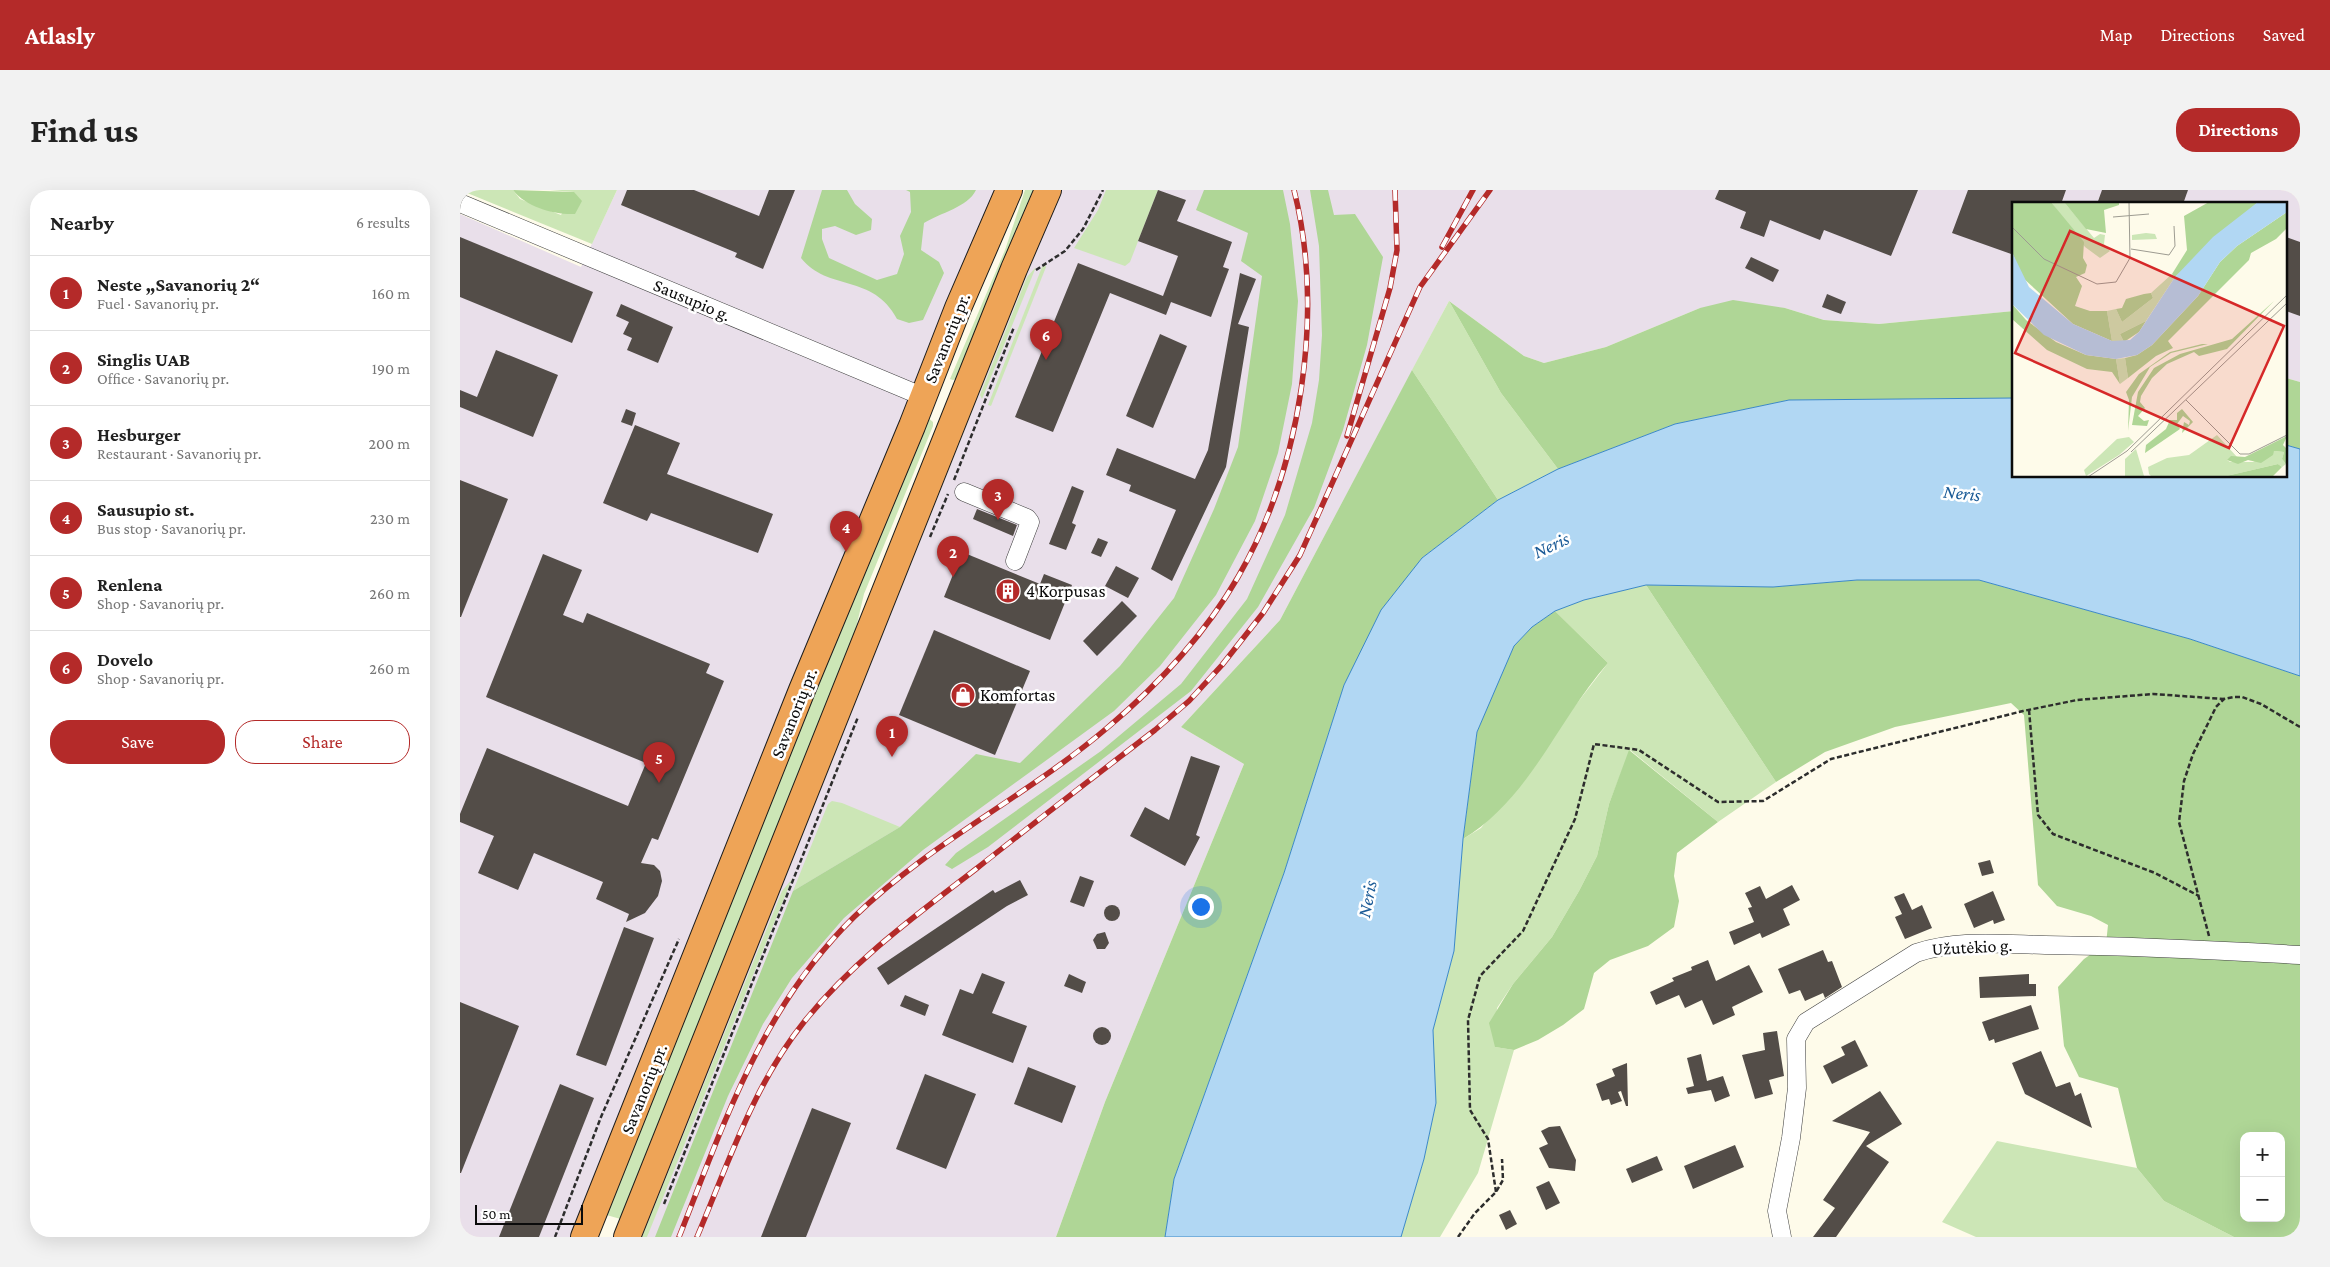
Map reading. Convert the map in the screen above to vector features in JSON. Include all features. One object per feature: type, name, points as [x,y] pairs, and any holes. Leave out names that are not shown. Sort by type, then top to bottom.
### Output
[{"type":"highway","name":"Savanorių pr.","points":[[584,1236],[802,690],[924,397],[958,308],[1009,190]]},
{"type":"highway","points":[[627,1237],[1048,190]]},
{"type":"highway","points":[[924,397],[958,411]]},
{"type":"highway","points":[[584,1236],[598,1226],[610,1230],[617,1237]]},
{"type":"street","name":"Sausupio g.","points":[[460,203],[924,397]]},
{"type":"street","points":[[955,489],[1027,518],[1030,522],[1015,561]]},
{"type":"street","name":"Užutėkio g.","points":[[1782,1237],[1777,1210],[1791,1138],[1797,1088],[1796,1039],[1806,1022],[1916,953],[1934,947],[1966,944],[2212,950],[2300,955]]},
{"type":"path","points":[[1034,277],[1037,268],[1065,251],[1083,229],[1103,190]]},
{"type":"path","points":[[927,546],[955,489],[1016,321]]},
{"type":"path","points":[[1496,1192],[1488,1139],[1470,1110],[1468,1020],[1480,976],[1523,931],[1575,819],[1594,744],[1639,750],[1718,802],[1763,801],[1831,759],[2077,700],[2154,694],[2224,699],[2242,697],[2260,704],[2300,727]]},
{"type":"path","points":[[2212,950],[2200,896],[2182,837],[2179,822],[2179,805],[2184,781],[2193,754],[2216,707],[2224,699]]},
{"type":"path","points":[[2029,710],[2038,815],[2053,834],[2155,873],[2200,896]]},
{"type":"path","points":[[660,1212],[858,716]]},
{"type":"path","points":[[555,1237],[601,1117],[679,939]]},
{"type":"path","points":[[1458,1237],[1475,1214],[1496,1192],[1503,1180],[1502,1159]]},
{"type":"shaded area","points":[[617,190],[1002,190],[574,1237],[460,1237],[460,214],[581,267]]},
{"type":"shaded area","points":[[1061,190],[2300,190],[2300,382],[2288,379],[2288,202],[2012,202],[2012,311],[1879,324],[1824,320],[1785,308],[1700,308],[1606,347],[1544,363],[1524,356],[1449,301],[1280,620],[1181,727],[1244,764],[1105,1102],[1056,1237],[641,1237]]},
{"type":"green space","points":[[460,190],[513,190],[520,199],[561,215],[574,192],[550,190],[617,190],[592,244]]},
{"type":"green space","points":[[513,190],[574,192],[582,201],[575,214],[558,213],[541,209],[525,201]]},
{"type":"green space","points":[[822,190],[847,190],[855,204],[872,219],[871,230],[856,235],[835,226],[822,229],[822,239],[829,258],[877,280],[897,274],[904,254],[900,236],[911,212],[910,192],[906,190],[976,190],[967,201],[924,223],[921,250],[939,262],[944,273],[923,320],[909,323],[897,319],[887,305],[876,295],[863,288],[824,275],[812,268],[801,258]]},
{"type":"green space","points":[[1025,190],[1033,190],[959,378],[950,379],[1005,250]]},
{"type":"green space","points":[[1106,190],[1158,190],[1130,262],[1125,266],[1074,248],[1098,210]]},
{"type":"green space","points":[[1204,190],[1283,190],[1290,224],[1298,301],[1292,384],[1278,453],[1255,521],[1216,595],[1160,666],[1114,711],[923,850],[844,918],[792,978],[763,1024],[728,1096],[671,1237],[655,1237],[793,891],[900,827],[976,754],[1020,763],[1120,666],[1174,598],[1214,509],[1238,447],[1262,276],[1241,261],[1248,233],[1196,210]]},
{"type":"green space","points":[[1310,190],[1328,190],[1334,215],[1355,214],[1383,257],[1367,345],[1343,430],[1314,508],[1258,607],[1191,691],[988,847],[952,869],[945,865],[956,853],[1101,751],[1181,684],[1247,599],[1285,515],[1312,423],[1319,380],[1322,335],[1319,246]]},
{"type":"green space","points":[[1045,265],[1046,267],[991,406],[988,405],[1042,267]]},
{"type":"green space","points":[[1036,267],[982,399],[980,395],[1027,277]]},
{"type":"green space","points":[[1733,300],[1785,308],[1824,320],[1879,324],[2012,311],[2012,398],[1789,400],[1675,424],[1558,469],[1501,393],[1449,301],[1524,356],[1544,363],[1606,347],[1700,308]]},
{"type":"green space","points":[[1449,301],[1501,393],[1558,469],[1498,500],[1412,370]]},
{"type":"green space","points":[[1412,370],[1498,500],[1422,558],[1344,685],[1284,873],[1174,1179],[1165,1237],[1056,1237],[1105,1102],[1244,764],[1181,727],[1280,620]]},
{"type":"green space","points":[[2288,379],[2300,382],[2300,449],[2288,446]]},
{"type":"green space","points":[[928,418],[933,422],[933,426],[864,594],[851,649],[624,1220],[603,1214],[907,464]]},
{"type":"green space","points":[[1857,580],[1979,580],[2190,639],[2300,676],[2300,1237],[2234,1237],[2164,1201],[2137,1168],[2118,1088],[2079,1077],[2064,1046],[2058,987],[2084,959],[2106,944],[2108,925],[2091,916],[2057,906],[2038,885],[2024,715],[2011,703],[1895,727],[1825,752],[1776,782],[1646,585],[1773,587]]},
{"type":"green space","points":[[1646,585],[1776,782],[1718,822],[1630,750],[1609,804],[1597,856],[1579,891],[1552,937],[1513,984],[1497,1008],[1495,1047],[1514,1050],[1478,1173],[1440,1237],[1401,1237],[1424,1159],[1436,1103],[1433,1030],[1454,951],[1463,839],[1481,828],[1608,663],[1555,611],[1584,600]]},
{"type":"green space","points":[[1555,611],[1608,663],[1590,685],[1542,757],[1507,802],[1486,822],[1463,839],[1477,732],[1514,646],[1532,627]]},
{"type":"green space","points":[[1629,750],[1718,822],[1677,853],[1674,876],[1679,901],[1674,927],[1648,946],[1610,960],[1594,973],[1584,1009],[1563,1025],[1538,1040],[1514,1050],[1495,1047],[1489,1023],[1513,984],[1552,937],[1597,856],[1609,804]]},
{"type":"green space","points":[[832,801],[842,803],[900,827],[793,891],[828,804]]},
{"type":"green space","points":[[792,879],[647,1237],[642,1237],[782,891]]},
{"type":"green space","points":[[1997,1141],[2137,1168],[2164,1201],[2234,1237],[1976,1237],[1942,1222]]},
{"type":"water","name":"Neris","points":[[2012,398],[2012,478],[2288,478],[2288,446],[2300,449],[2300,676],[2190,639],[1979,580],[1857,580],[1773,587],[1646,585],[1584,600],[1555,611],[1532,627],[1514,646],[1477,732],[1463,839],[1454,951],[1433,1030],[1436,1103],[1424,1159],[1401,1237],[1165,1237],[1174,1179],[1284,873],[1344,685],[1381,610],[1422,558],[1498,500],[1558,469],[1675,424],[1789,400]]},
{"type":"building","points":[[627,190],[694,190],[759,216],[769,190],[795,190],[763,269],[735,257],[737,253],[621,205]]},
{"type":"building","points":[[1158,190],[1186,200],[1177,221],[1232,242],[1223,267],[1229,269],[1211,317],[1171,302],[1166,315],[1110,293],[1053,432],[1015,417],[1078,263],[1163,296],[1178,256],[1138,241]]},
{"type":"building","points":[[1719,190],[1918,190],[1891,256],[1824,230],[1820,240],[1770,220],[1764,237],[1740,228],[1746,212],[1715,199]]},
{"type":"building","points":[[1968,190],[2066,190],[2062,202],[2012,202],[2012,254],[1952,233]]},
{"type":"building","points":[[2102,190],[2188,190],[2184,202],[2098,202]]},
{"type":"building","points":[[460,237],[593,292],[572,343],[460,297]]},
{"type":"building","points":[[2288,238],[2300,242],[2300,316],[2288,312]]},
{"type":"building","points":[[1751,257],[1779,270],[1773,282],[1745,268]]},
{"type":"building","points":[[1240,273],[1256,279],[1238,324],[1249,327],[1226,467],[1172,581],[1151,569],[1176,510],[1129,491],[1131,485],[1106,475],[1117,448],[1195,479],[1208,450]]},
{"type":"building","points":[[1827,294],[1846,302],[1841,314],[1822,307]]},
{"type":"building","points":[[621,304],[673,327],[658,363],[627,350],[632,338],[623,334],[629,322],[616,316]]},
{"type":"building","points":[[1160,334],[1187,346],[1153,428],[1126,416]]},
{"type":"building","points":[[496,350],[558,375],[533,437],[460,407],[460,390],[477,397]]},
{"type":"building","points":[[626,409],[636,413],[632,426],[621,422]]},
{"type":"building","points":[[635,425],[680,443],[667,474],[773,514],[758,553],[651,513],[647,521],[603,503]]},
{"type":"building","points":[[460,480],[508,499],[461,617],[460,617]]},
{"type":"building","points":[[1072,486],[1084,491],[1072,523],[1076,525],[1066,550],[1049,544]]},
{"type":"building","points":[[977,509],[1017,525],[1013,536],[973,519]]},
{"type":"building","points":[[1098,538],[1108,542],[1101,557],[1091,553]]},
{"type":"building","name":"4 Korpusas","points":[[962,552],[1040,584],[1044,574],[1072,585],[1050,640],[944,597]]},
{"type":"building","points":[[543,554],[582,570],[563,615],[583,623],[587,613],[710,664],[706,673],[724,681],[658,840],[652,838],[641,863],[654,865],[660,871],[662,881],[658,896],[645,913],[626,922],[629,914],[596,899],[603,882],[534,853],[518,890],[478,873],[494,836],[460,822],[460,814],[487,748],[628,806],[646,763],[486,697]]},
{"type":"building","points":[[1116,566],[1139,578],[1128,598],[1105,586]]},
{"type":"building","points":[[1122,601],[1137,616],[1097,656],[1083,641]]},
{"type":"building","name":"Komfortas","points":[[934,630],[1030,671],[995,755],[899,715]]},
{"type":"building","points":[[1191,756],[1220,766],[1196,835],[1200,837],[1185,866],[1130,836],[1145,807],[1169,820]]},
{"type":"building","points":[[1990,860],[1994,873],[1982,876],[1978,863]]},
{"type":"building","points":[[1080,876],[1094,881],[1084,907],[1070,902]]},
{"type":"building","points":[[1020,880],[1028,895],[1007,906],[888,985],[877,968],[993,890],[995,893]]},
{"type":"building","points":[[1792,885],[1800,900],[1783,909],[1790,925],[1762,938],[1760,933],[1734,945],[1729,932],[1754,922],[1748,908],[1752,907],[1745,893],[1760,886],[1766,899]]},
{"type":"building","points":[[1993,891],[2005,920],[1994,924],[1993,920],[1974,928],[1964,904]]},
{"type":"building","points":[[1904,893],[1912,910],[1922,905],[1932,928],[1905,939],[1895,917],[1902,914],[1894,897]]},
{"type":"building","points":[[1112,905],[1118,907],[1120,913],[1118,919],[1112,921],[1106,919],[1104,913],[1106,907]]},
{"type":"building","points":[[624,927],[654,938],[606,1066],[576,1055]]},
{"type":"building","points":[[1105,932],[1109,943],[1105,949],[1097,949],[1093,940],[1097,934]]},
{"type":"building","points":[[1823,950],[1828,962],[1832,961],[1842,987],[1825,998],[1823,993],[1805,1001],[1800,990],[1789,994],[1778,969]]},
{"type":"building","points":[[1708,960],[1716,981],[1749,965],[1763,992],[1732,1007],[1735,1015],[1713,1025],[1702,1000],[1685,1008],[1679,995],[1656,1005],[1650,992],[1674,981],[1672,978],[1692,970],[1691,967]]},
{"type":"building","points":[[982,973],[1005,982],[992,1013],[1027,1026],[1013,1063],[942,1035],[960,989],[973,994]]},
{"type":"building","points":[[1069,974],[1086,982],[1082,993],[1064,986]]},
{"type":"building","points":[[2029,974],[2029,984],[2036,984],[2036,996],[1980,998],[1979,977]]},
{"type":"building","points":[[905,995],[929,1005],[925,1016],[900,1006]]},
{"type":"building","points":[[460,1002],[519,1026],[461,1173],[460,1173]]},
{"type":"building","points":[[2031,1005],[2039,1029],[1995,1043],[1994,1039],[1989,1041],[1982,1022]]},
{"type":"building","points":[[1102,1027],[1108,1030],[1111,1036],[1108,1042],[1102,1045],[1096,1042],[1093,1036],[1096,1030]]},
{"type":"building","points":[[1777,1031],[1784,1076],[1769,1080],[1773,1094],[1755,1099],[1742,1055],[1765,1050],[1763,1033]]},
{"type":"building","points":[[1855,1040],[1868,1066],[1832,1084],[1823,1066],[1845,1055],[1841,1047]]},
{"type":"building","points":[[2041,1051],[2056,1087],[2070,1082],[2075,1096],[2081,1093],[2092,1128],[2025,1094],[2012,1063]]},
{"type":"building","points":[[1701,1054],[1707,1081],[1723,1076],[1730,1096],[1715,1102],[1711,1090],[1688,1094],[1686,1088],[1694,1086],[1687,1058]]},
{"type":"building","points":[[1627,1063],[1628,1106],[1626,1106],[1621,1091],[1618,1092],[1622,1101],[1611,1105],[1609,1099],[1602,1101],[1596,1084],[1615,1076],[1612,1069]]},
{"type":"building","points":[[1028,1067],[1076,1086],[1062,1123],[1014,1104]]},
{"type":"building","points":[[925,1074],[976,1094],[946,1169],[896,1149]]},
{"type":"building","points":[[560,1084],[594,1098],[539,1237],[499,1237]]},
{"type":"building","points":[[1880,1091],[1902,1124],[1866,1146],[1889,1162],[1836,1237],[1813,1237],[1835,1208],[1823,1200],[1870,1132],[1832,1121]]},
{"type":"building","points":[[812,1108],[851,1123],[806,1237],[761,1237]]},
{"type":"building","points":[[1560,1126],[1576,1160],[1575,1171],[1549,1168],[1539,1148],[1548,1144],[1541,1131],[1549,1127]]},
{"type":"building","points":[[1735,1145],[1744,1167],[1693,1189],[1684,1166]]},
{"type":"building","points":[[1657,1156],[1663,1170],[1632,1183],[1626,1169]]},
{"type":"building","points":[[1549,1181],[1560,1203],[1546,1210],[1536,1187]]},
{"type":"building","points":[[1510,1210],[1517,1224],[1506,1230],[1499,1215]]},
{"type":"railway","points":[[679,1237],[730,1109],[749,1067],[770,1027],[794,989],[822,952],[854,917],[883,890],[946,843],[1076,753],[1126,712],[1162,677],[1195,639],[1211,619],[1238,577],[1260,534],[1278,488],[1292,439],[1301,389],[1307,338],[1307,287],[1303,237],[1294,190]]},
{"type":"railway","points":[[1347,436],[1390,288],[1397,250],[1395,190]]},
{"type":"railway","points":[[1442,247],[1473,190]]},
{"type":"railway","points":[[697,1237],[731,1153],[756,1098],[786,1046],[823,1000],[864,959],[908,922],[1155,730],[1189,701],[1222,665],[1263,613],[1300,555],[1420,287],[1490,190]]},
{"type":"place","name":"Dovelo","points":[[1046,360]]},
{"type":"place","name":"Hesburger","points":[[998,520]]},
{"type":"place","name":"Sausupio st.","points":[[846,552]]},
{"type":"place","name":"Singlis UAB","points":[[953,577]]},
{"type":"place","name":"4 Korpusas","points":[[1008,591]]},
{"type":"place","name":"Komfortas","points":[[963,695]]},
{"type":"place","name":"Neste „Savanorių 2“","points":[[892,757]]},
{"type":"place","name":"Renlena","points":[[659,783]]}]
